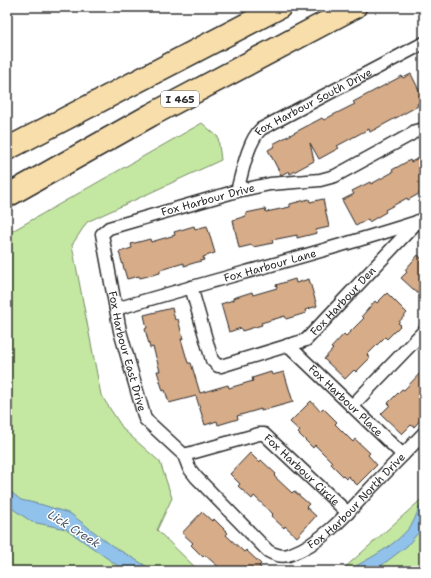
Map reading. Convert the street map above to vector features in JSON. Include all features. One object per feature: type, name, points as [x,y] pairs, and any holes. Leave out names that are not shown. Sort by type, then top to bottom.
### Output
[{"type":"highway","points":[[7,149],[280,7]]},
{"type":"highway","name":"I 465","points":[[7,196],[151,115],[355,7]]},
{"type":"street","name":"Fox Harbour South Drive","points":[[237,191],[252,140],[261,129],[424,43]]},
{"type":"street","name":"Fox Harbour Drive","points":[[102,234],[109,228],[237,191],[270,184],[320,180],[335,176],[415,131],[424,129]]},
{"type":"street","name":"Fox Harbour Lane","points":[[116,310],[191,287],[360,240],[421,220]]},
{"type":"street","name":"Fox Harbour Den","points":[[191,287],[212,360],[218,366],[306,340],[421,220]]},
{"type":"street","name":"Fox Harbour East Drive","points":[[102,234],[120,330],[145,419],[184,455],[189,468],[199,481],[268,551],[279,556]]},
{"type":"street","points":[[352,406],[424,331]]},
{"type":"street","name":"Fox Harbour Place","points":[[288,345],[403,454]]},
{"type":"street","name":"Fox Harbour North Drive","points":[[279,556],[292,554],[313,543],[328,532],[348,513],[424,432]]},
{"type":"street","name":"Fox Harbour Circle","points":[[184,455],[259,434],[264,434],[348,513]]},
{"type":"green space","points":[[202,123],[218,137],[221,160],[87,222],[72,245],[101,395],[124,430],[160,462],[172,498],[157,530],[199,571],[7,571],[7,234]]},
{"type":"green space","points":[[424,497],[424,571],[341,571]]},
{"type":"water","name":"Lick Creek","points":[[7,489],[21,500],[71,514],[111,545],[146,566],[151,571],[125,571],[66,529],[32,522],[7,505]]},
{"type":"water","points":[[424,502],[424,526],[407,546],[374,571],[347,571],[382,551],[399,539],[412,524]]},
{"type":"building","points":[[411,74],[424,100],[417,104],[418,106],[370,132],[369,129],[361,133],[337,146],[339,148],[319,159],[310,143],[314,161],[290,174],[289,171],[281,175],[268,150],[275,146],[273,144],[322,118],[324,120],[355,104],[353,102],[402,76],[403,78]]},
{"type":"building","points":[[424,155],[424,191],[385,210],[386,212],[369,222],[368,219],[356,226],[342,200],[354,194],[352,191],[370,182],[371,184],[393,172],[392,170],[410,160],[411,162]]},
{"type":"building","points":[[309,199],[310,202],[323,199],[329,227],[316,230],[317,233],[297,238],[297,235],[272,240],[273,243],[239,248],[233,220],[246,216],[246,213],[265,209],[266,212],[290,207],[290,204]]},
{"type":"building","points":[[194,226],[195,229],[207,226],[215,253],[203,257],[204,260],[184,266],[184,263],[160,270],[160,273],[140,278],[139,276],[127,279],[119,252],[132,248],[131,244],[150,239],[151,242],[175,235],[174,232]]},
{"type":"building","points":[[418,255],[424,261],[424,299],[401,278],[407,272],[405,270]]},
{"type":"building","points":[[295,279],[296,283],[309,279],[317,306],[305,310],[306,313],[286,319],[285,316],[261,323],[262,325],[242,331],[241,328],[229,332],[221,304],[233,300],[233,298],[252,292],[253,295],[277,288],[276,285]]},
{"type":"building","points":[[387,293],[407,313],[398,323],[401,325],[387,339],[385,337],[367,355],[370,358],[356,372],[354,370],[345,379],[324,359],[333,349],[331,348],[344,334],[346,336],[364,318],[362,316],[375,301],[377,303]]},
{"type":"building","points":[[172,308],[175,320],[178,319],[183,339],[181,339],[188,363],[191,363],[200,393],[228,385],[229,388],[253,381],[252,378],[271,372],[272,375],[284,372],[293,402],[237,416],[238,419],[218,425],[217,421],[205,425],[196,396],[169,403],[165,390],[163,391],[157,371],[160,371],[153,347],[150,348],[145,329],[147,328],[144,315]]},
{"type":"building","points":[[424,369],[424,416],[414,427],[411,425],[402,434],[381,414],[390,405],[388,403],[402,389],[404,390]]},
{"type":"building","points":[[311,401],[320,411],[323,408],[337,422],[335,424],[353,442],[355,439],[370,453],[368,455],[377,465],[357,485],[348,476],[346,479],[315,445],[313,448],[298,433],[300,431],[290,422]]},
{"type":"building","points":[[250,453],[259,462],[261,460],[276,474],[274,476],[292,493],[294,491],[309,504],[306,507],[316,516],[297,537],[271,516],[273,514],[254,496],[252,499],[238,486],[240,484],[230,474]]},
{"type":"building","points":[[202,512],[212,521],[214,519],[228,533],[226,535],[244,552],[246,550],[261,564],[259,566],[264,571],[223,571],[205,555],[203,557],[191,545],[193,543],[182,533]]}]
